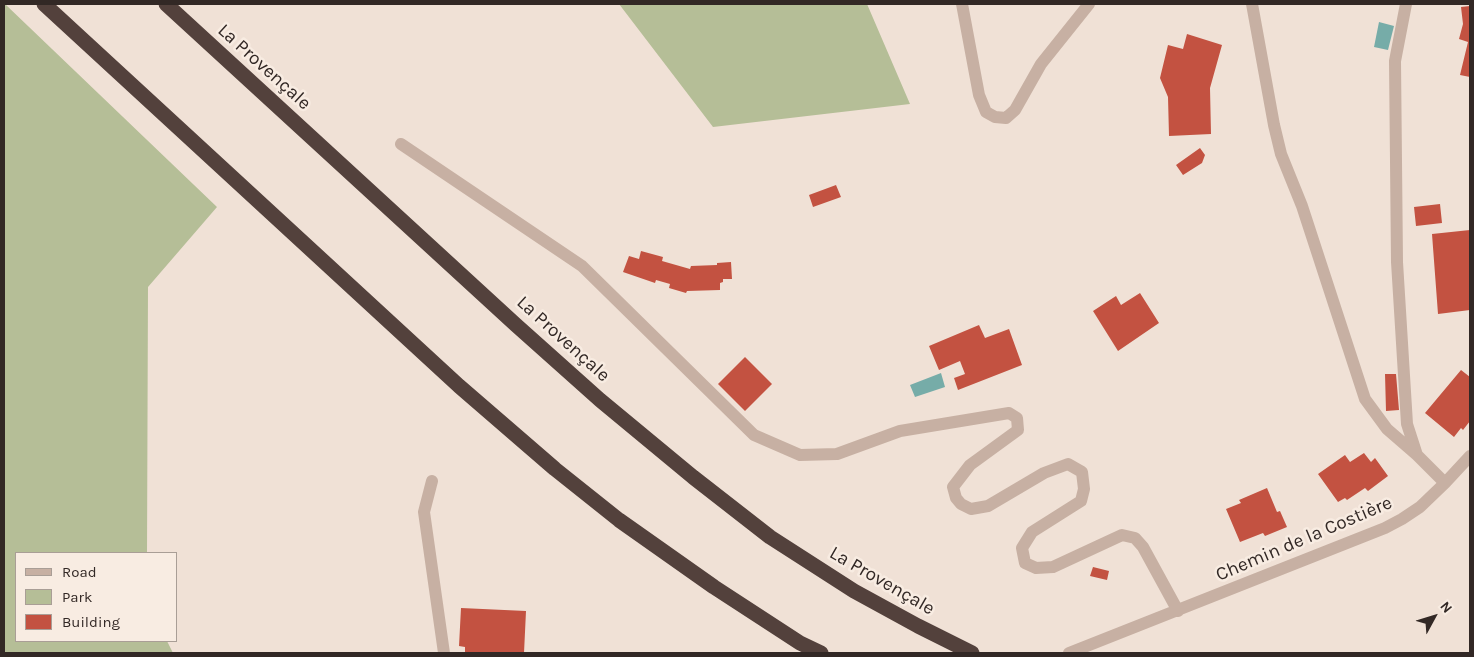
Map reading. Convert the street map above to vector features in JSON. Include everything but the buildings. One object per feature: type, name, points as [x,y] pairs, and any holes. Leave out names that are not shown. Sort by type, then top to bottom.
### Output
[{"type":"highway","points":[[44,4],[459,386],[555,469],[619,520],[714,587],[800,643],[821,653]]},
{"type":"highway","name":"La Provençale","points":[[166,4],[516,325],[600,400],[693,477],[770,536],[854,591],[972,653]]},
{"type":"street","points":[[962,4],[979,95],[986,112],[995,117],[1006,118],[1015,110],[1041,64],[1089,4]]},
{"type":"street","points":[[1252,4],[1281,154],[1302,206],[1365,399],[1387,429],[1417,455],[1445,484]]},
{"type":"street","points":[[1406,4],[1395,61],[1397,262],[1407,424],[1417,455]]},
{"type":"street","points":[[401,144],[582,266],[754,435],[800,455],[837,454],[900,431],[1009,413],[1017,418],[1018,430],[970,465],[953,487],[956,498],[961,504],[971,509],[988,506],[1044,473],[1068,464],[1082,472],[1084,489],[1081,501],[1032,532],[1022,548],[1025,563],[1036,568],[1053,567],[1122,535],[1135,538],[1143,547],[1178,611]]},
{"type":"street","name":"Chemin de la Costière","points":[[1069,653],[1162,618],[1402,520],[1420,507],[1445,484],[1470,456]]},
{"type":"street","points":[[432,481],[424,512],[444,653]]},
{"type":"green space","points":[[619,4],[867,4],[910,104],[713,127]]},
{"type":"green space","points":[[4,5],[217,207],[148,287],[147,552],[15,552],[15,642],[168,642],[173,653],[4,653]]},
{"type":"water","points":[[1379,22],[1394,26],[1388,50],[1374,47]]},
{"type":"water","points":[[941,373],[945,387],[915,397],[910,385]]}]
